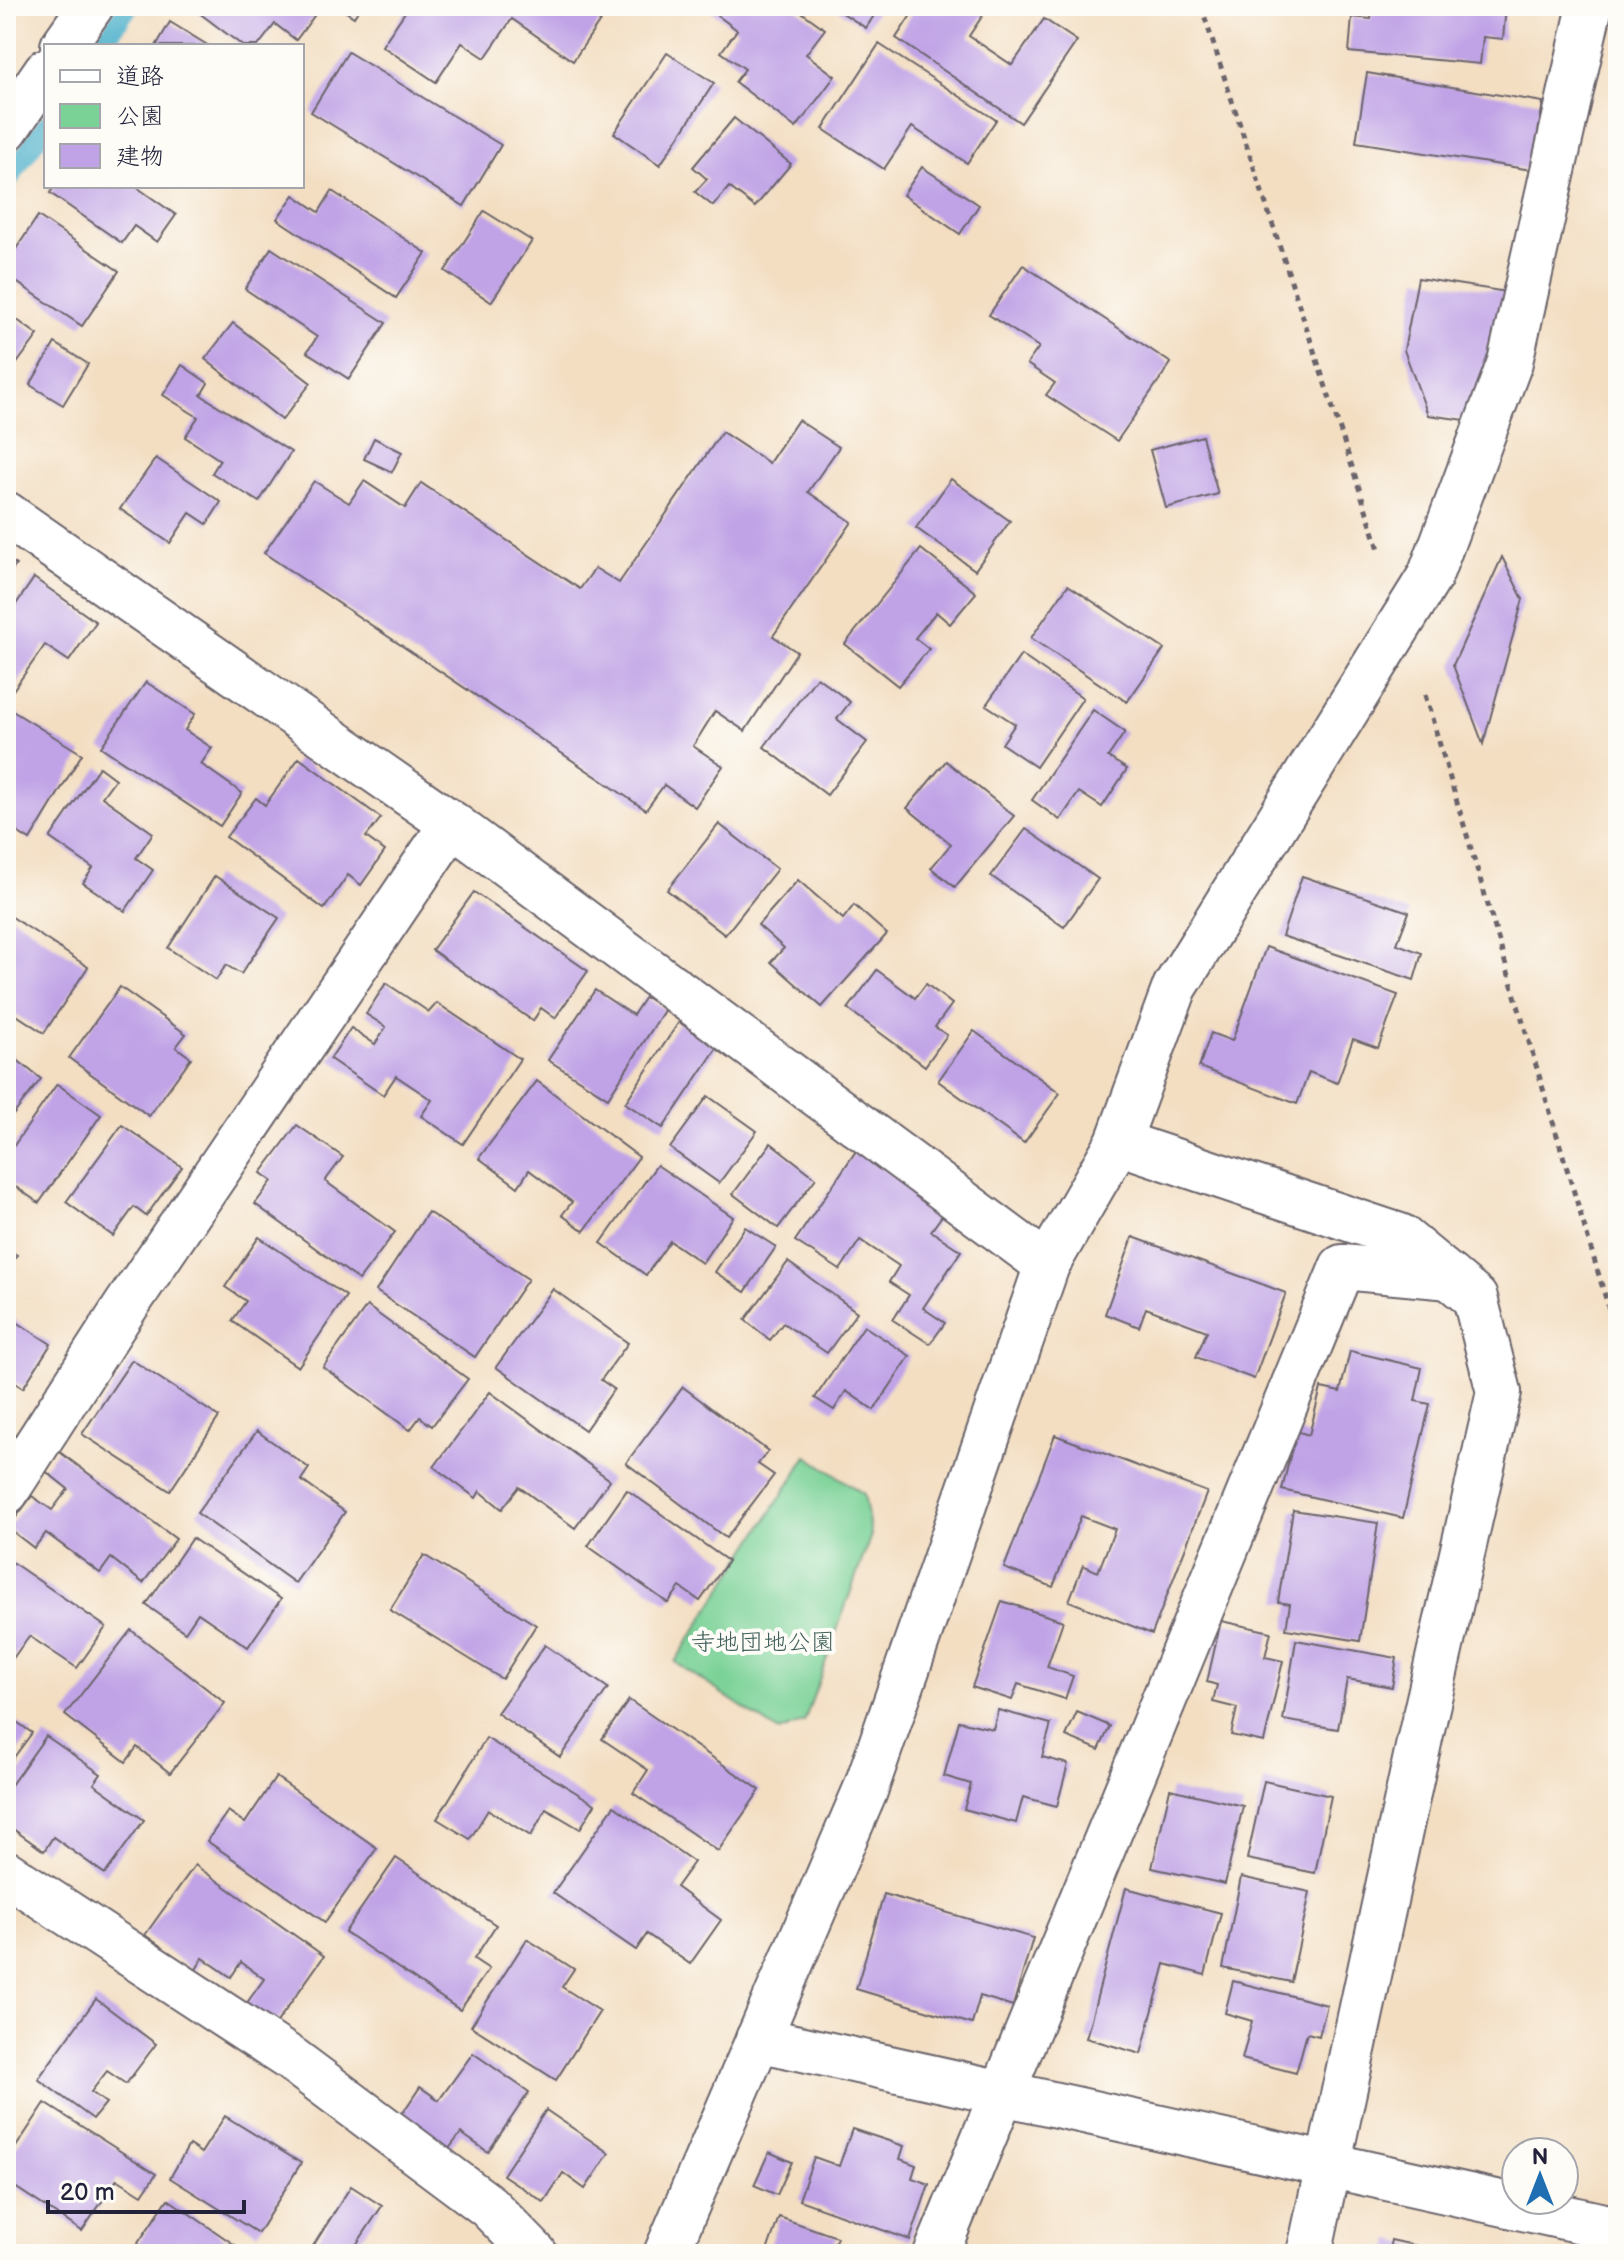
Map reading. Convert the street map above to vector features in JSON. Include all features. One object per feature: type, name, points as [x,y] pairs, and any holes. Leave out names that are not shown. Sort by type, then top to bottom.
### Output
[{"type":"street","points":[[64,44],[91,6]]},
{"type":"street","points":[[666,2254],[865,1791],[1047,1265],[1118,1142],[1175,987],[1430,576],[1510,362],[1590,6]]},
{"type":"street","points":[[6,129],[44,74]]},
{"type":"street","points":[[6,514],[452,824],[1047,1265]]},
{"type":"street","points":[[6,1492],[126,1306],[452,824]]},
{"type":"street","points":[[1118,1142],[1400,1236],[1475,1298],[1499,1392],[1416,1753],[1309,2254]]},
{"type":"street","points":[[936,2254],[1342,1267],[1450,1277]]},
{"type":"street","points":[[6,1873],[291,2059],[488,2206],[535,2254]]},
{"type":"street","points":[[758,2039],[1618,2229]]},
{"type":"green space","name":"寺地団地公園","points":[[807,1456],[864,1494],[871,1535],[804,1722],[779,1732],[675,1662]]},
{"type":"building","points":[[190,6],[301,6],[314,16],[296,40],[275,24],[260,44],[240,44]]},
{"type":"building","points":[[337,6],[361,6],[354,17]]},
{"type":"building","points":[[409,6],[610,6],[573,61],[512,19],[485,58],[462,43],[436,82],[382,46]]},
{"type":"building","points":[[705,6],[793,6],[825,29],[806,54],[835,76],[796,128],[735,82],[745,69],[721,52],[737,30]]},
{"type":"building","points":[[832,6],[880,6],[866,28]]},
{"type":"building","points":[[917,6],[989,6],[969,36],[1012,65],[1044,19],[1077,41],[1021,123],[896,38]]},
{"type":"building","points":[[1373,6],[1506,6],[1503,39],[1483,37],[1480,64],[1349,52],[1352,17],[1371,19]]},
{"type":"building","points":[[170,22],[206,44],[157,44]]},
{"type":"building","points":[[879,44],[996,120],[967,163],[912,127],[884,169],[823,129]]},
{"type":"building","points":[[348,52],[501,145],[464,206],[311,112]]},
{"type":"building","points":[[667,53],[714,83],[660,165],[614,133]]},
{"type":"building","points":[[1367,73],[1543,102],[1532,170],[1356,142]]},
{"type":"building","points":[[734,118],[791,164],[755,207],[729,187],[713,206],[695,192],[707,179],[693,167]]},
{"type":"building","points":[[922,167],[979,205],[960,234],[903,195]]},
{"type":"building","points":[[54,188],[138,188],[176,215],[157,242],[134,226],[122,243],[50,193]]},
{"type":"building","points":[[332,191],[426,253],[396,298],[277,219],[294,195],[319,212]]},
{"type":"building","points":[[484,211],[532,241],[491,302],[445,271]]},
{"type":"building","points":[[38,216],[119,271],[82,326],[6,275],[6,264]]},
{"type":"building","points":[[271,248],[386,323],[349,379],[307,352],[317,337],[245,289]]},
{"type":"building","points":[[1023,265],[1171,363],[1117,441],[1046,395],[1055,383],[1027,364],[1039,347],[989,315]]},
{"type":"building","points":[[1418,278],[1507,292],[1486,386],[1465,420],[1428,415],[1404,350]]},
{"type":"building","points":[[6,312],[38,335],[6,378]]},
{"type":"building","points":[[233,323],[311,383],[282,420],[205,359]]},
{"type":"building","points":[[55,343],[88,364],[63,405],[30,385]]},
{"type":"building","points":[[182,365],[208,383],[201,395],[291,452],[259,502],[212,473],[220,460],[185,437],[198,417],[163,395]]},
{"type":"building","points":[[798,420],[839,447],[808,492],[852,522],[773,636],[797,652],[745,731],[715,711],[693,746],[723,766],[695,807],[664,785],[646,810],[264,553],[314,481],[349,503],[364,481],[405,508],[421,483],[580,589],[595,568],[619,583],[722,432],[769,463]]},
{"type":"building","points":[[1202,436],[1218,494],[1166,508],[1150,450]]},
{"type":"building","points":[[374,438],[402,452],[392,472],[364,459]]},
{"type":"building","points":[[156,458],[221,502],[207,524],[190,513],[170,543],[120,509]]},
{"type":"building","points":[[951,479],[1010,521],[975,570],[916,528]]},
{"type":"building","points":[[921,549],[976,593],[950,624],[936,612],[915,638],[929,649],[898,686],[845,644]]},
{"type":"building","points":[[1502,557],[1523,599],[1483,744],[1453,665]]},
{"type":"building","points":[[6,558],[16,565],[6,579]]},
{"type":"building","points":[[34,578],[96,622],[69,661],[45,645],[11,693],[6,689],[6,619]]},
{"type":"building","points":[[1068,585],[1164,649],[1127,702],[1031,638]]},
{"type":"building","points":[[1021,655],[1083,698],[1036,767],[1002,744],[1015,724],[986,705]]},
{"type":"building","points":[[817,677],[850,702],[837,719],[867,742],[827,795],[764,747]]},
{"type":"building","points":[[146,682],[195,714],[185,730],[212,748],[201,764],[242,793],[220,826],[101,747]]},
{"type":"building","points":[[6,707],[82,754],[30,840],[6,825]]},
{"type":"building","points":[[1093,710],[1125,732],[1108,757],[1127,769],[1102,807],[1079,792],[1060,820],[1032,800]]},
{"type":"building","points":[[299,758],[381,818],[366,837],[385,851],[361,885],[348,875],[324,909],[226,837],[256,798],[265,805]]},
{"type":"building","points":[[946,761],[1014,816],[955,887],[931,868],[951,844],[907,808]]},
{"type":"building","points":[[99,767],[115,779],[102,797],[153,833],[136,858],[153,870],[125,911],[83,883],[93,868],[50,838]]},
{"type":"building","points":[[719,824],[777,869],[725,935],[667,890]]},
{"type":"building","points":[[1026,829],[1098,879],[1064,927],[991,876]]},
{"type":"building","points":[[215,876],[279,918],[241,974],[226,965],[216,980],[168,948]]},
{"type":"building","points":[[1302,876],[1409,912],[1397,944],[1422,953],[1414,980],[1282,936]]},
{"type":"building","points":[[798,880],[843,919],[854,905],[887,934],[822,1007],[771,962],[784,948],[758,925]]},
{"type":"building","points":[[474,892],[588,971],[555,1018],[541,1008],[533,1021],[432,950]]},
{"type":"building","points":[[6,913],[88,967],[44,1033],[6,1008]]},
{"type":"building","points":[[1266,947],[1398,995],[1378,1048],[1353,1039],[1337,1083],[1309,1072],[1297,1104],[1199,1067],[1211,1033],[1232,1041]]},
{"type":"building","points":[[877,970],[915,998],[926,984],[952,1004],[935,1027],[947,1035],[925,1066],[848,1009]]},
{"type":"building","points":[[386,983],[429,1012],[437,1003],[520,1059],[463,1144],[421,1116],[432,1100],[396,1076],[383,1095],[330,1059],[351,1028],[375,1044],[386,1027],[366,1014]]},
{"type":"building","points":[[120,987],[186,1034],[176,1047],[191,1058],[149,1116],[69,1058]]},
{"type":"building","points":[[595,990],[633,1015],[645,997],[665,1009],[608,1098],[548,1060]]},
{"type":"building","points":[[679,1022],[717,1048],[663,1128],[625,1103]]},
{"type":"building","points":[[974,1031],[1060,1093],[1024,1143],[938,1081]]},
{"type":"building","points":[[6,1051],[41,1079],[6,1124]]},
{"type":"building","points":[[537,1081],[639,1157],[584,1231],[562,1215],[572,1202],[529,1170],[518,1187],[479,1158]]},
{"type":"building","points":[[57,1084],[101,1115],[39,1203],[6,1180],[6,1157]]},
{"type":"building","points":[[708,1096],[757,1131],[719,1183],[670,1148]]},
{"type":"building","points":[[122,1125],[182,1167],[146,1216],[134,1207],[113,1236],[66,1202]]},
{"type":"building","points":[[297,1125],[343,1157],[325,1181],[395,1232],[359,1280],[255,1204],[272,1181],[261,1173]]},
{"type":"building","points":[[771,1143],[816,1178],[778,1228],[733,1194]]},
{"type":"building","points":[[856,1151],[946,1210],[931,1231],[961,1251],[923,1308],[945,1323],[930,1344],[893,1320],[909,1295],[889,1282],[899,1266],[860,1240],[840,1270],[795,1241]]},
{"type":"building","points":[[657,1165],[733,1217],[702,1263],[670,1241],[646,1275],[601,1243]]},
{"type":"building","points":[[428,1212],[528,1279],[475,1357],[376,1291]]},
{"type":"building","points":[[745,1227],[776,1247],[745,1292],[715,1272]]},
{"type":"building","points":[[259,1237],[346,1296],[298,1367],[232,1321],[246,1301],[225,1287]]},
{"type":"building","points":[[1133,1237],[1286,1293],[1254,1379],[1196,1357],[1207,1331],[1146,1308],[1139,1327],[1105,1314]]},
{"type":"building","points":[[6,1248],[17,1255],[6,1272]]},
{"type":"building","points":[[788,1262],[857,1312],[827,1353],[783,1323],[770,1340],[745,1320]]},
{"type":"building","points":[[553,1289],[628,1343],[601,1380],[614,1389],[585,1430],[496,1367]]},
{"type":"building","points":[[367,1306],[468,1379],[432,1426],[420,1417],[410,1430],[323,1367]]},
{"type":"building","points":[[6,1315],[51,1344],[23,1388],[6,1377]]},
{"type":"building","points":[[864,1326],[910,1356],[874,1410],[846,1391],[834,1410],[815,1398]]},
{"type":"building","points":[[1350,1351],[1422,1368],[1415,1401],[1430,1404],[1403,1518],[1282,1490],[1296,1431],[1309,1435],[1321,1388],[1340,1392]]},
{"type":"building","points":[[132,1360],[219,1417],[170,1491],[82,1434]]},
{"type":"building","points":[[683,1387],[768,1451],[758,1464],[774,1475],[726,1538],[626,1463]]},
{"type":"building","points":[[490,1392],[610,1480],[575,1528],[519,1487],[502,1509],[480,1491],[476,1498],[434,1467]]},
{"type":"building","points":[[257,1431],[309,1468],[301,1480],[345,1512],[295,1583],[197,1513]]},
{"type":"building","points":[[1055,1435],[1207,1492],[1152,1634],[1069,1601],[1083,1565],[1098,1572],[1115,1529],[1081,1516],[1053,1587],[1004,1568]]},
{"type":"building","points":[[57,1450],[176,1539],[143,1583],[111,1558],[100,1573],[46,1533],[34,1548],[8,1528],[32,1496],[52,1510],[68,1489],[43,1469]]},
{"type":"building","points":[[627,1490],[728,1561],[700,1601],[680,1587],[668,1603],[588,1546]]},
{"type":"building","points":[[1293,1510],[1378,1523],[1360,1641],[1286,1629],[1290,1604],[1278,1602]]},
{"type":"building","points":[[192,1538],[281,1599],[248,1647],[198,1613],[185,1632],[146,1605]]},
{"type":"building","points":[[424,1555],[536,1625],[502,1679],[390,1610]]},
{"type":"building","points":[[6,1558],[106,1627],[77,1668],[29,1636],[6,1668]]},
{"type":"building","points":[[1002,1601],[1063,1621],[1047,1667],[1073,1676],[1065,1699],[1018,1684],[1012,1700],[972,1687]]},
{"type":"building","points":[[1221,1621],[1271,1632],[1265,1657],[1283,1661],[1264,1742],[1231,1735],[1237,1708],[1213,1702],[1217,1685],[1207,1682]]},
{"type":"building","points":[[131,1630],[225,1703],[170,1773],[137,1747],[126,1762],[65,1715]]},
{"type":"building","points":[[1296,1640],[1397,1658],[1392,1687],[1347,1679],[1338,1729],[1283,1720]]},
{"type":"building","points":[[545,1645],[608,1688],[560,1757],[497,1713]]},
{"type":"building","points":[[629,1700],[760,1790],[718,1851],[633,1793],[648,1770],[602,1739]]},
{"type":"building","points":[[998,1710],[1051,1724],[1042,1757],[1068,1764],[1057,1806],[1023,1797],[1016,1823],[964,1809],[971,1784],[944,1776],[959,1721],[993,1729]]},
{"type":"building","points":[[1077,1712],[1110,1726],[1099,1750],[1066,1736]]},
{"type":"building","points":[[6,1714],[32,1733],[6,1768]]},
{"type":"building","points":[[46,1736],[101,1774],[94,1784],[144,1820],[105,1874],[53,1837],[44,1851],[6,1824],[6,1792]]},
{"type":"building","points":[[486,1738],[595,1804],[580,1829],[546,1809],[531,1836],[488,1810],[470,1839],[437,1819]]},
{"type":"building","points":[[276,1777],[377,1848],[325,1922],[207,1841],[228,1811],[245,1823]]},
{"type":"building","points":[[1264,1781],[1331,1796],[1315,1873],[1247,1859]]},
{"type":"building","points":[[1170,1789],[1243,1806],[1225,1884],[1152,1868]]},
{"type":"building","points":[[614,1806],[694,1862],[676,1887],[721,1920],[690,1964],[647,1934],[636,1950],[553,1893]]},
{"type":"building","points":[[396,1858],[496,1925],[474,1959],[489,1969],[460,2010],[345,1932]]},
{"type":"building","points":[[195,1865],[324,1956],[270,2032],[241,2011],[264,1979],[241,1962],[231,1977],[203,1958],[195,1971],[145,1935]]},
{"type":"building","points":[[1241,1877],[1310,1892],[1291,1982],[1223,1968]]},
{"type":"building","points":[[1126,1888],[1221,1913],[1205,1975],[1165,1964],[1141,2054],[1086,2038]]},
{"type":"building","points":[[884,1894],[1033,1938],[1013,2006],[980,1996],[972,2024],[856,1989]]},
{"type":"building","points":[[527,1939],[574,1969],[562,1987],[600,2011],[556,2080],[471,2026]]},
{"type":"building","points":[[1233,1981],[1327,2005],[1319,2036],[1307,2033],[1296,2073],[1242,2059],[1252,2021],[1225,2013]]},
{"type":"building","points":[[96,1999],[156,2044],[126,2084],[107,2071],[91,2092],[106,2103],[93,2119],[38,2079]]},
{"type":"building","points":[[473,2053],[529,2092],[488,2152],[461,2133],[448,2150],[400,2117],[420,2087],[439,2100]]},
{"type":"building","points":[[45,2103],[156,2174],[142,2195],[117,2179],[82,2231],[6,2181],[6,2162]]},
{"type":"building","points":[[546,2110],[609,2153],[585,2189],[563,2173],[544,2202],[503,2175]]},
{"type":"building","points":[[225,2116],[301,2163],[258,2233],[170,2178],[189,2145],[201,2153]]},
{"type":"building","points":[[852,2129],[904,2146],[900,2159],[916,2165],[912,2178],[929,2184],[910,2240],[799,2200],[814,2157],[839,2166]]},
{"type":"building","points":[[769,2152],[792,2162],[777,2195],[754,2185]]},
{"type":"building","points":[[351,2186],[382,2206],[350,2254],[308,2254]]},
{"type":"building","points":[[168,2199],[248,2254],[148,2254],[136,2246]]},
{"type":"building","points":[[779,2217],[837,2237],[833,2247],[851,2254],[766,2254]]},
{"type":"building","points":[[1391,2240],[1449,2253],[1449,2254],[1388,2254]]},
{"type":"building","points":[[1476,2245],[1510,2253],[1510,2254],[1474,2254]]},
{"type":"waterway","points":[[102,44],[129,6]]},
{"type":"waterway","points":[[6,183],[44,128]]}]
